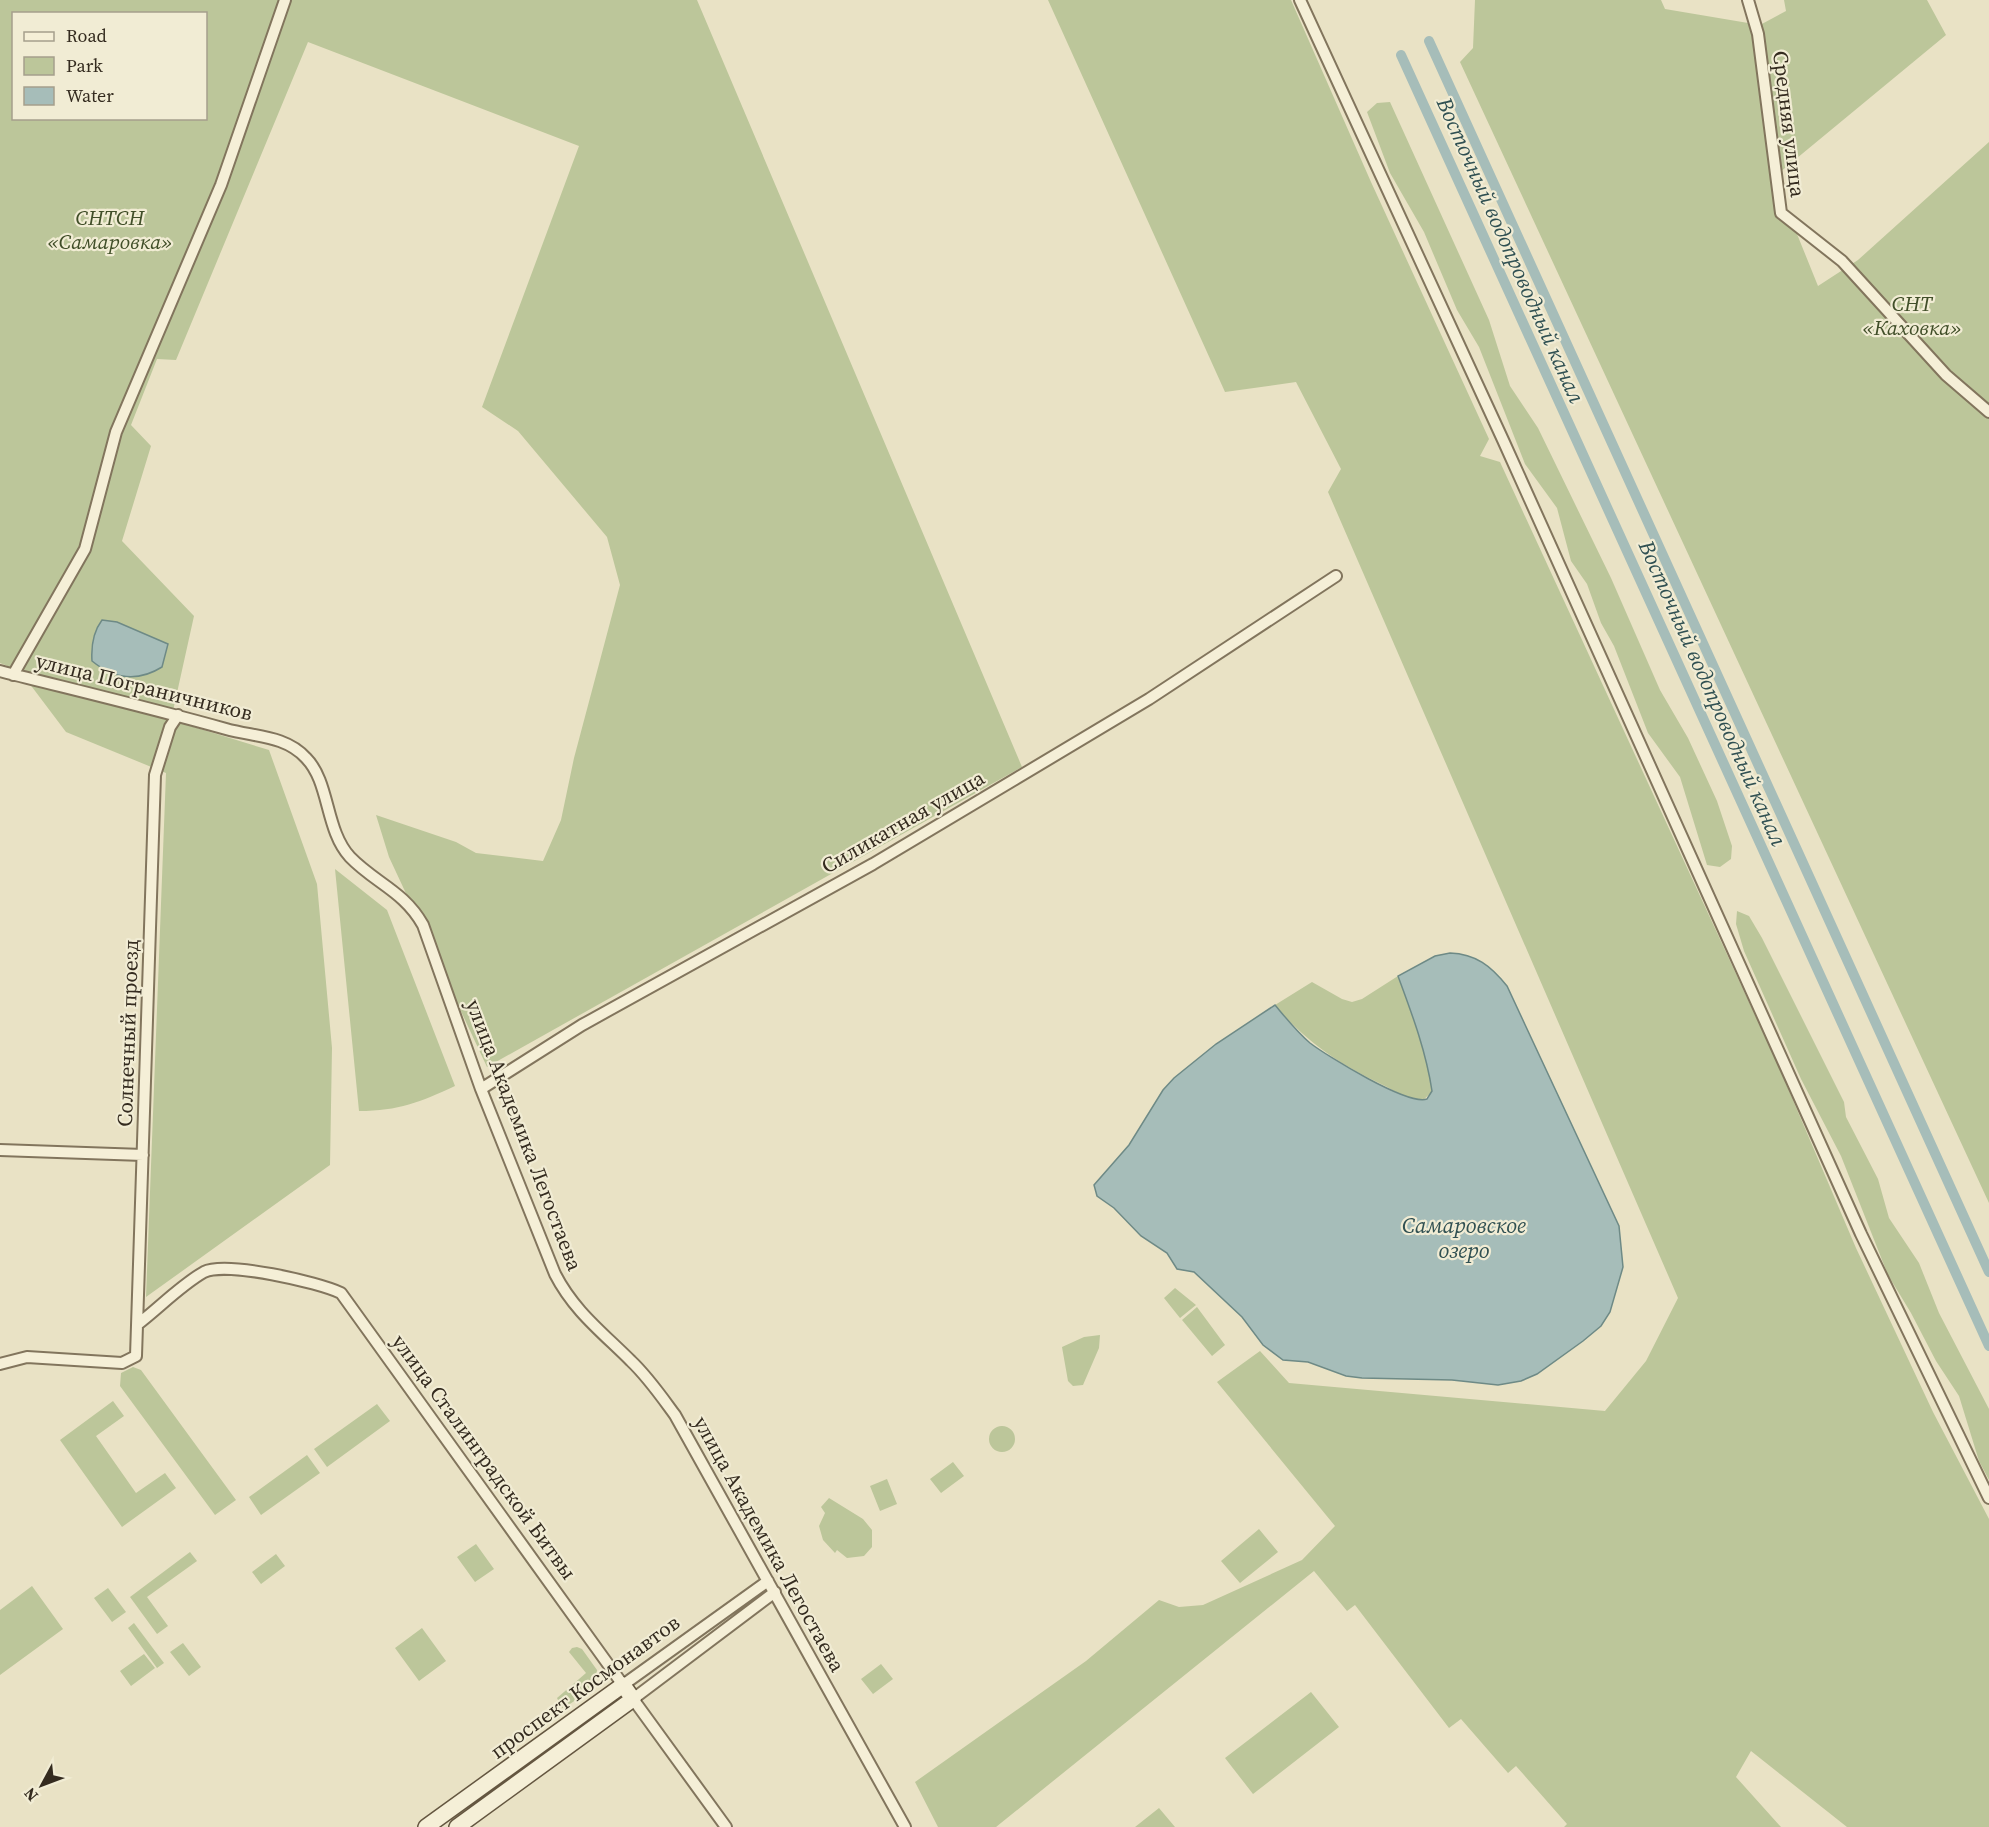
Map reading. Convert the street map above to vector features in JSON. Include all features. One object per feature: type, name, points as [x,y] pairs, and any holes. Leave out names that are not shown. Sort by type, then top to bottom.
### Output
[{"type":"street","points":[[13,675],[85,549],[116,432],[221,185],[285,0]]},
{"type":"street","points":[[1300,0],[1503,440],[1861,1234],[1989,1498]]},
{"type":"street","name":"Средняя улица","points":[[1748,0],[1758,34],[1781,213],[1842,261],[1946,375],[1989,412]]},
{"type":"street","name":"Силикатная улица","points":[[481,1089],[582,1025],[873,864],[1149,699],[1336,576]]},
{"type":"street","name":"улица Пограничников","points":[[0,671],[230,730],[279,740]]},
{"type":"street","name":"Солнечный проезд","points":[[0,1364],[27,1357],[122,1363],[136,1356],[155,775],[170,727],[178,715]]},
{"type":"street","name":"улица Академика Легостаева","points":[[279,740],[297,749],[314,768],[332,825],[350,856],[413,907],[423,925],[481,1089],[565,1295],[595,1329],[631,1361],[675,1415],[905,1827]]},
{"type":"street","points":[[0,1150],[143,1155]]},
{"type":"street","name":"улица Сталинградской Битвы","points":[[138,1324],[205,1272],[222,1267],[315,1283],[341,1293],[726,1827]]},
{"type":"street","name":"проспект Космонавтов","points":[[426,1827],[768,1581]]},
{"type":"street","name":"проспект Космонавтов","points":[[457,1827],[775,1592]]},
{"type":"green space","name":"СНТСН «Самаровка»","points":[[0,0],[697,0],[1022,767],[487,1067],[389,857],[376,815],[456,842],[476,853],[543,861],[561,820],[574,758],[620,585],[607,537],[518,431],[482,407],[579,146],[308,42],[176,360],[157,359],[131,425],[151,446],[122,541],[194,616],[171,720],[269,750],[317,884],[332,1048],[330,1165],[146,1297],[166,773],[66,732],[20,671],[0,663]]},
{"type":"green space","points":[[1048,0],[1291,0],[1371,182],[1489,439],[1480,456],[1500,462],[1778,1065],[1856,1248],[1933,1412],[1989,1519],[1989,1827],[1847,1827],[1751,1751],[1736,1777],[1781,1827],[1564,1827],[1567,1824],[1516,1766],[1508,1773],[1461,1719],[1449,1728],[1355,1605],[1347,1611],[1314,1571],[996,1827],[938,1827],[915,1782],[1086,1661],[1159,1600],[1179,1607],[1203,1605],[1302,1560],[1335,1526],[1217,1382],[1260,1351],[1289,1383],[1605,1411],[1646,1361],[1678,1298],[1328,492],[1341,469],[1296,382],[1225,392]]},
{"type":"green space","name":"СНТ «Каховка»","points":[[1475,0],[1661,0],[1665,9],[1760,25],[1786,11],[1784,0],[1927,0],[1946,35],[1774,177],[1818,286],[1858,260],[1989,142],[1989,1203],[1460,62],[1473,48]]},
{"type":"green space","points":[[1390,102],[1489,320],[1510,386],[1538,428],[1611,578],[1660,690],[1688,738],[1717,801],[1732,846],[1731,859],[1720,867],[1707,865],[1680,777],[1648,733],[1614,646],[1601,623],[1587,584],[1571,561],[1557,508],[1525,464],[1479,347],[1457,310],[1424,232],[1390,173],[1367,112],[1377,103]]},
{"type":"green space","points":[[335,869],[387,910],[455,1086],[409,1104],[373,1111],[359,1111]]},
{"type":"green space","points":[[1737,911],[1749,916],[1762,938],[1844,1102],[1846,1117],[1878,1179],[1889,1218],[1919,1263],[1939,1313],[1989,1409],[1989,1480],[1979,1461],[1959,1396],[1936,1361],[1888,1275],[1841,1156],[1801,1079],[1744,951],[1736,924]]},
{"type":"green space","points":[[1398,976],[1423,1047],[1433,1091],[1422,1101],[1402,1095],[1337,1060],[1311,1041],[1275,1005],[1312,982],[1352,1002],[1362,999]]},
{"type":"green space","points":[[1175,1288],[1196,1305],[1180,1318],[1164,1298]]},
{"type":"green space","points":[[1197,1307],[1225,1345],[1212,1356],[1182,1320]]},
{"type":"green space","points":[[1100,1335],[1099,1348],[1083,1385],[1073,1386],[1068,1381],[1062,1347],[1084,1337]]},
{"type":"green space","points":[[133,1367],[141,1370],[236,1500],[215,1515],[120,1386],[121,1373]]},
{"type":"green space","points":[[113,1401],[124,1416],[96,1436],[136,1493],[165,1473],[176,1488],[122,1527],[60,1440]]},
{"type":"green space","points":[[377,1404],[390,1421],[327,1467],[314,1449]]},
{"type":"green space","points":[[1002,1426],[1011,1430],[1015,1439],[1011,1448],[1002,1452],[993,1448],[989,1439],[993,1430]]},
{"type":"green space","points":[[307,1455],[320,1473],[261,1515],[249,1497]]},
{"type":"green space","points":[[953,1462],[964,1476],[941,1493],[930,1479]]},
{"type":"green space","points":[[887,1479],[897,1504],[880,1511],[870,1486]]},
{"type":"green space","points":[[829,1498],[863,1519],[872,1530],[872,1547],[864,1556],[847,1558],[837,1550],[835,1553],[823,1540],[819,1526],[825,1513],[821,1507]]},
{"type":"green space","points":[[1259,1529],[1278,1552],[1240,1583],[1221,1561]]},
{"type":"green space","points":[[476,1544],[494,1569],[475,1582],[457,1557]]},
{"type":"green space","points":[[190,1552],[197,1561],[147,1597],[168,1626],[157,1634],[130,1597]]},
{"type":"green space","points":[[276,1554],[285,1566],[261,1584],[252,1572]]},
{"type":"green space","points":[[32,1586],[63,1629],[0,1675],[0,1610]]},
{"type":"green space","points":[[108,1588],[126,1612],[112,1622],[94,1598]]},
{"type":"green space","points":[[134,1623],[164,1663],[157,1668],[128,1628]]},
{"type":"green space","points":[[422,1628],[446,1661],[419,1681],[395,1648]]},
{"type":"green space","points":[[183,1643],[201,1667],[189,1676],[170,1652]]},
{"type":"green space","points":[[572,1648],[582,1649],[597,1670],[596,1676],[584,1693],[562,1708],[557,1698],[586,1673],[569,1652]]},
{"type":"green space","points":[[144,1654],[155,1668],[131,1686],[120,1671]]},
{"type":"green space","points":[[881,1664],[893,1679],[873,1694],[861,1679]]},
{"type":"green space","points":[[1311,1692],[1339,1727],[1253,1794],[1225,1758]]},
{"type":"green space","points":[[1159,1808],[1175,1827],[1135,1827]]},
{"type":"water","points":[[102,620],[117,622],[168,644],[162,667],[144,675],[126,676],[109,672],[92,661],[93,639]]},
{"type":"water","name":"Самаровское озеро","points":[[1450,953],[1468,956],[1482,962],[1507,986],[1619,1226],[1623,1267],[1610,1312],[1601,1326],[1537,1374],[1521,1381],[1498,1385],[1452,1380],[1362,1378],[1346,1376],[1308,1362],[1283,1360],[1263,1345],[1242,1317],[1194,1272],[1177,1269],[1167,1253],[1141,1236],[1114,1208],[1097,1196],[1094,1185],[1129,1145],[1163,1090],[1174,1078],[1216,1044],[1275,1005],[1305,1039],[1333,1058],[1386,1088],[1417,1099],[1427,1099],[1432,1091],[1426,1062],[1398,976],[1435,956]]},
{"type":"waterway","name":"Восточный водопроводный канал","points":[[1429,41],[1989,1272]]},
{"type":"waterway","name":"Восточный водопроводный канал","points":[[1401,55],[1989,1346]]}]
